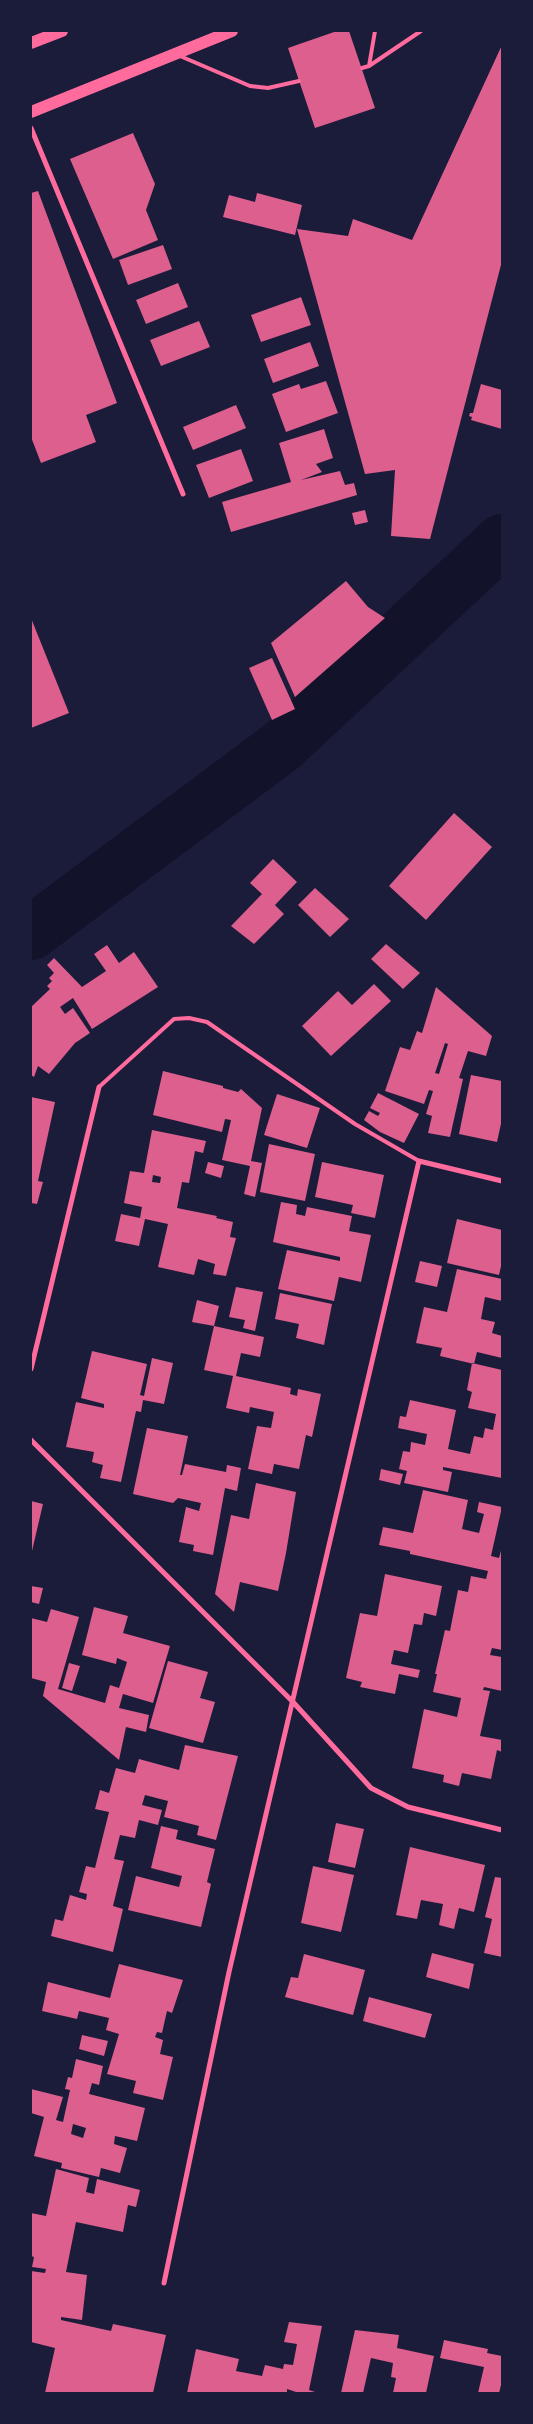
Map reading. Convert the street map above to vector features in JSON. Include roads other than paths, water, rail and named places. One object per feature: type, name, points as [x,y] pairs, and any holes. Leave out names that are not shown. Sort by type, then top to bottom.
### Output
[{"type":"main road","points":[[31,43],[62,31]]},
{"type":"main road","points":[[31,112],[232,31]]},
{"type":"street","points":[[31,128],[183,494]]},
{"type":"street","points":[[31,1369],[99,1087]]},
{"type":"street","points":[[164,2283],[229,1972],[419,1161],[502,1181]]},
{"type":"street","points":[[31,1440],[292,1702],[371,1788],[408,1807],[502,1830]]},
{"type":"lane","points":[[370,66],[375,31]]},
{"type":"lane","points":[[362,68],[370,66],[421,31]]},
{"type":"lane","points":[[176,54],[250,86],[268,88],[299,81]]},
{"type":"lane","points":[[99,1087],[174,1019],[189,1018],[207,1022],[355,1124],[419,1161]]},
{"type":"waterway","points":[[31,933],[282,746],[502,541]]}]
